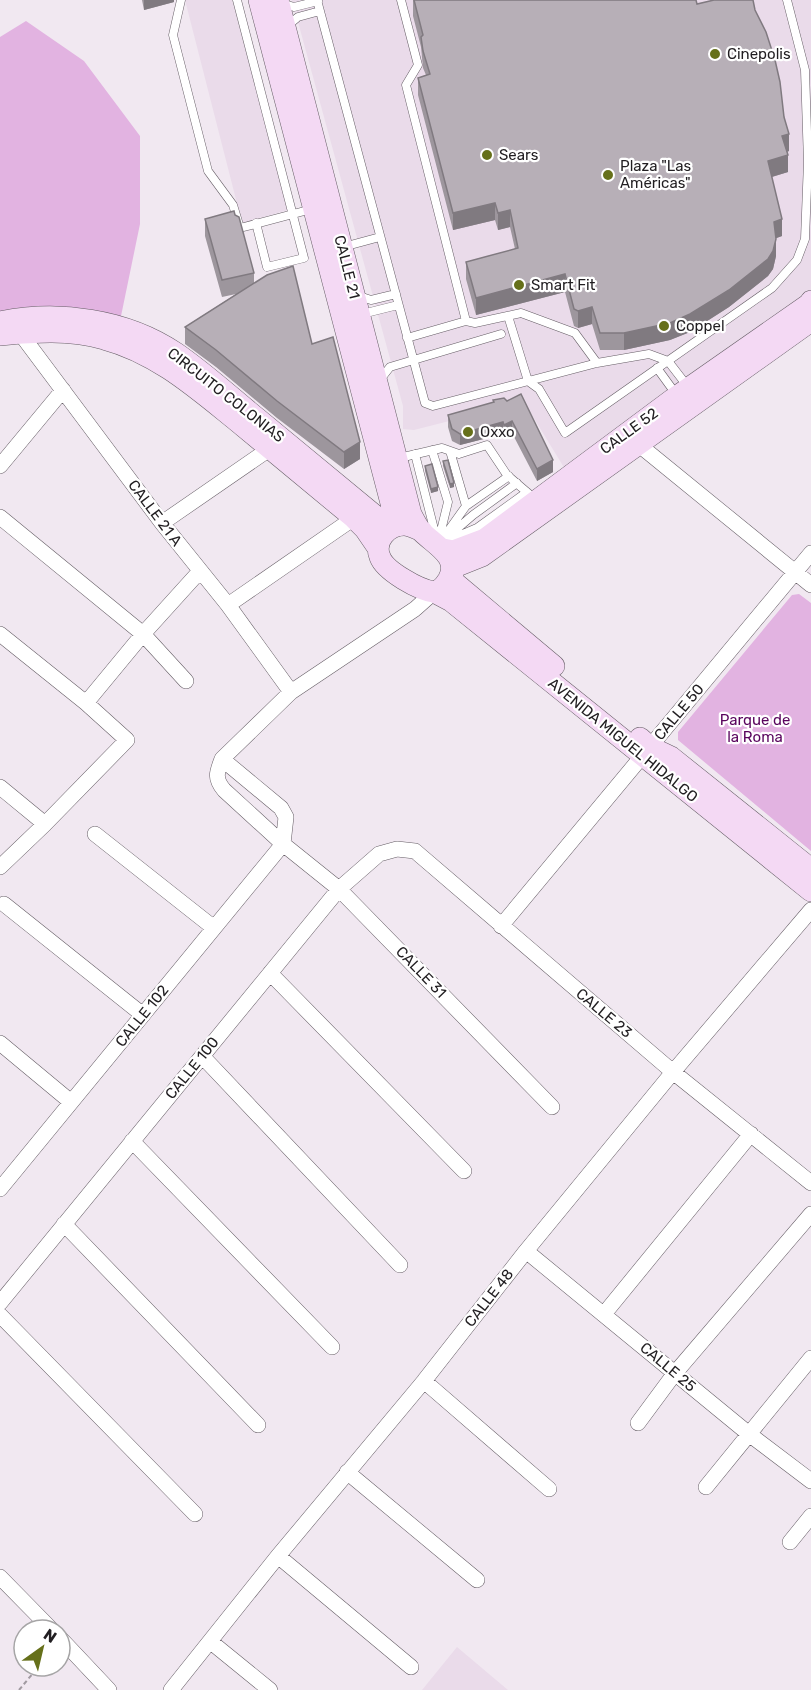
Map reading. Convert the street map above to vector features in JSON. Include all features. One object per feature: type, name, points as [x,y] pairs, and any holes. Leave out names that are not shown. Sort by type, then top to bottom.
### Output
[{"type":"street","name":"CALLE 21","points":[[272,1],[285,28],[308,153],[305,217],[351,317],[377,384],[411,514],[434,542]]},
{"type":"street","name":"CALLE 21","points":[[272,1],[308,153],[342,247],[354,294],[351,317],[397,459],[387,535]]},
{"type":"street","name":"CALLE 52","points":[[434,542],[453,551],[485,539],[693,384],[811,301]]},
{"type":"street","name":"CIRCUITO COLONIAS","points":[[0,322],[23,317],[66,317],[108,324],[141,335],[174,352],[277,444],[365,529],[387,535]]},
{"type":"street","name":"CALLE 52","points":[[452,571],[483,556],[535,502],[638,444],[810,323]]},
{"type":"street","name":"CIRCUITO COLONIAS","points":[[10,334],[61,332],[103,338],[131,348],[163,364],[349,494],[378,518],[387,535]]},
{"type":"street","name":"CALLE 21 A","points":[[10,334],[63,390],[162,524],[228,605],[291,692]]},
{"type":"street","points":[[0,466],[63,390]]},
{"type":"street","points":[[162,524],[277,444]]},
{"type":"street","points":[[638,444],[811,585]]},
{"type":"street","points":[[349,494],[366,487],[376,474],[397,459]]},
{"type":"street","points":[[0,517],[143,634],[186,681]]},
{"type":"street","points":[[228,605],[354,518]]},
{"type":"street","points":[[284,844],[286,817],[281,808],[222,759],[291,692],[443,587],[452,571],[450,562],[434,542],[411,526],[387,535],[379,556],[384,564],[410,583],[423,590],[434,592]]},
{"type":"street","name":"CALLE 50","points":[[501,926],[811,553]]},
{"type":"street","points":[[86,703],[143,634],[200,571]]},
{"type":"street","name":"AVENIDA MIGUEL HIDALGO","points":[[452,571],[454,582],[811,891]]},
{"type":"street","points":[[402,617],[410,603],[410,583]]},
{"type":"street","name":"AVENIDA MIGUEL HIDALGO","points":[[434,592],[451,601],[647,751],[671,757],[811,869]]},
{"type":"street","points":[[0,634],[128,740],[0,867]]},
{"type":"street","name":"CALLE 31","points":[[222,759],[218,770],[218,782],[224,790],[339,889],[552,1107]]},
{"type":"street","points":[[0,787],[45,824]]},
{"type":"street","points":[[95,834],[214,928]]},
{"type":"street","name":"CALLE 102","points":[[1,1186],[284,844]]},
{"type":"street","name":"CALLE 23","points":[[396,849],[415,851],[673,1072],[811,1183]]},
{"type":"street","name":"CALLE 100","points":[[0,1303],[339,889],[380,854],[396,849]]},
{"type":"street","points":[[4,904],[143,1015]]},
{"type":"street","name":"CALLE 48","points":[[171,1690],[278,1556],[424,1381],[526,1251],[673,1072],[811,910]]},
{"type":"street","points":[[270,973],[464,1171]]},
{"type":"street","points":[[0,1043],[71,1102]]},
{"type":"street","points":[[202,1056],[400,1265]]},
{"type":"street","points":[[604,1314],[751,1134]]},
{"type":"street","points":[[132,1141],[332,1347]]},
{"type":"street","points":[[638,1423],[675,1373],[811,1214]]},
{"type":"street","points":[[64,1224],[258,1425]]},
{"type":"street","name":"CALLE 25","points":[[526,1251],[748,1434],[811,1481]]},
{"type":"street","points":[[0,1314],[195,1514]]},
{"type":"street","points":[[706,1487],[811,1358]]},
{"type":"street","points":[[424,1381],[549,1489]]},
{"type":"street","points":[[347,1472],[477,1580]]},
{"type":"street","points":[[790,1542],[811,1516]]},
{"type":"street","points":[[278,1556],[411,1667]]},
{"type":"street","points":[[0,1577],[40,1618]]},
{"type":"street","points":[[211,1642],[270,1690]]},
{"type":"street","points":[[72,1651],[109,1690]]},
{"type":"lane","points":[[181,0],[173,35],[208,171],[233,205],[240,228],[256,223],[305,217]]},
{"type":"lane","points":[[237,0],[305,217],[304,258],[267,267],[256,223]]},
{"type":"lane","points":[[401,0],[418,65],[406,85],[466,321]]},
{"type":"lane","points":[[508,316],[528,381],[539,389],[565,433],[772,288],[785,275],[797,260],[805,239],[809,206],[805,70],[787,0]]},
{"type":"lane","points":[[272,1],[294,7],[317,1],[424,403],[433,406],[597,363],[649,354],[668,361],[685,383],[693,384]]},
{"type":"lane","points":[[285,28],[298,17],[320,11]]},
{"type":"lane","points":[[342,247],[380,237]]},
{"type":"lane","points":[[354,294],[371,300],[396,294]]},
{"type":"lane","points":[[351,317],[398,305]]},
{"type":"lane","points":[[407,338],[466,321],[475,323],[521,313],[575,333],[597,363]]},
{"type":"lane","points":[[377,384],[390,367],[501,334]]},
{"type":"lane","points":[[657,368],[673,390],[673,399]]},
{"type":"lane","points":[[397,459],[442,448],[459,454],[487,445],[509,476],[535,502]]},
{"type":"lane","points":[[432,450],[448,502],[434,542]]},
{"type":"lane","points":[[450,451],[466,506]]},
{"type":"lane","points":[[434,542],[466,506],[509,476]]},
{"type":"lane","points":[[434,542],[517,483]]},
{"type":"path","points":[[19,1690],[29,1678]]},
{"type":"shaded area","points":[[185,0],[232,0],[288,210],[242,223]]},
{"type":"shaded area","points":[[292,0],[811,0],[811,296],[568,474],[524,402],[414,430],[403,429],[403,406]]},
{"type":"shaded area","points":[[457,1647],[508,1690],[422,1690]]},
{"type":"green space","points":[[26,21],[84,61],[140,136],[140,224],[120,321],[0,313],[0,37]]},
{"type":"green space","name":"Parque de la Roma","points":[[799,594],[811,603],[811,851],[678,740],[678,732],[792,595]]},
{"type":"building","name":"Plaza \"Las Américas\"","points":[[414,0],[696,0],[697,4],[714,0],[753,0],[775,60],[789,134],[782,136],[788,155],[768,161],[782,219],[774,222],[776,239],[768,259],[729,290],[690,314],[670,323],[624,333],[600,333],[592,307],[578,311],[574,309],[565,274],[476,298],[466,262],[518,248],[510,210],[498,213],[495,203],[453,213],[418,78],[430,74],[423,51],[421,37],[423,35]]},
{"type":"building","points":[[234,211],[239,217],[254,273],[222,280],[205,219]]},
{"type":"building","points":[[293,266],[312,344],[333,337],[360,442],[344,452],[185,327],[267,275]]},
{"type":"building","points":[[521,394],[553,460],[537,469],[512,421],[504,425],[503,422],[460,434],[452,429],[448,415],[494,402],[493,400],[504,398],[507,401]]},
{"type":"building","points":[[448,460],[454,483],[450,484],[443,461]]},
{"type":"building","points":[[432,464],[438,487],[431,489],[425,466]]},
{"type":"place","name":"Cinepolis","points":[[715,54]]},
{"type":"place","name":"Sears","points":[[487,155]]},
{"type":"place","name":"Plaza \"Las Américas\"","points":[[608,175]]},
{"type":"place","name":"Smart Fit","points":[[519,285]]},
{"type":"place","name":"Coppel","points":[[664,326]]},
{"type":"place","name":"Oxxo","points":[[468,432]]}]
